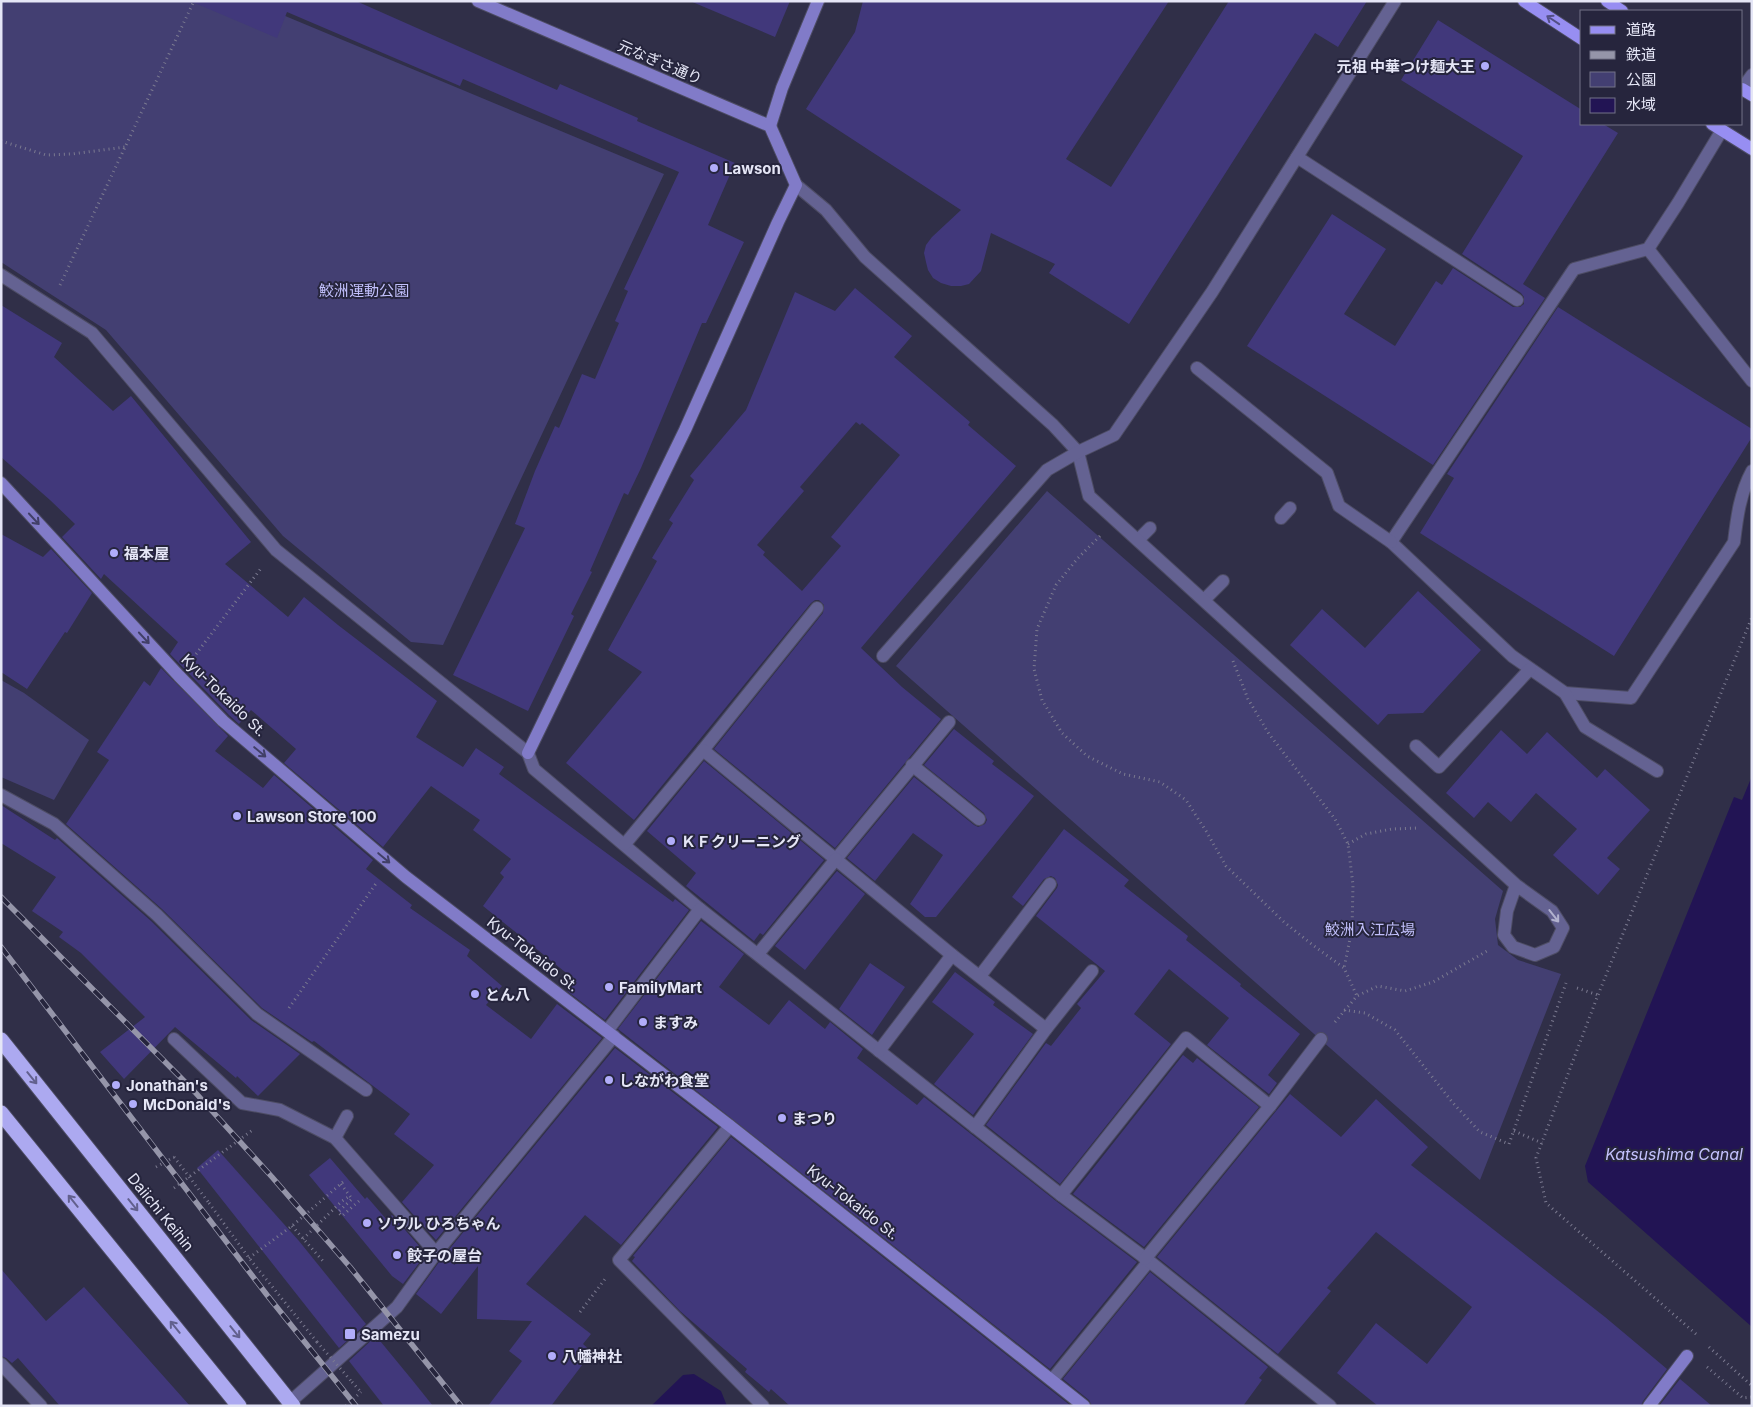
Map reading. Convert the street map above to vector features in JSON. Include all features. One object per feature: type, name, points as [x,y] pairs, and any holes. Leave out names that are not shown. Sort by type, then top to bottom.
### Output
[{"type":"highway","name":"Daiichi Keihin","points":[[1,1040],[292,1404]]},
{"type":"highway","points":[[1,1112],[239,1406]]},
{"type":"main road","points":[[1524,1],[1580,38]]},
{"type":"main road","points":[[1606,1],[1620,10]]},
{"type":"main road","points":[[1716,127],[1752,149]]},
{"type":"street","name":"元なぎさ通り","points":[[478,1],[770,126]]},
{"type":"street","points":[[818,1],[782,88],[770,126],[796,185],[826,210],[865,257],[1053,425],[1078,452],[1089,496],[1516,885],[1552,911],[1563,928],[1554,947],[1534,955],[1514,947],[1504,935],[1507,911],[1516,885]]},
{"type":"street","points":[[883,656],[1047,470],[1078,452],[1114,435],[1212,292],[1396,1]]},
{"type":"street","points":[[1743,88],[1752,75]]},
{"type":"street","points":[[1391,542],[1574,269],[1648,249],[1678,203],[1716,127]]},
{"type":"street","points":[[1297,157],[1517,300]]},
{"type":"street","points":[[528,753],[686,430],[796,185]]},
{"type":"street","points":[[1648,249],[1752,381]]},
{"type":"street","points":[[1,275],[92,333],[276,550],[528,753],[534,769],[700,909],[1330,1406]]},
{"type":"street","points":[[1197,368],[1327,473],[1339,506],[1391,542],[1512,656],[1565,693],[1585,727],[1657,771]]},
{"type":"street","points":[[1565,693],[1631,698],[1734,542],[1737,514],[1744,484],[1752,471]]},
{"type":"street","name":"Kyu-Tokaido St.","points":[[1,483],[223,721],[390,864],[730,1126],[1052,1380],[1078,1404]]},
{"type":"street","points":[[1281,518],[1290,508]]},
{"type":"street","points":[[1138,540],[1150,528]]},
{"type":"street","points":[[1204,600],[1223,581]]},
{"type":"street","points":[[625,844],[817,608]]},
{"type":"street","points":[[1416,746],[1439,767],[1530,669]]},
{"type":"street","points":[[758,954],[949,722]]},
{"type":"street","points":[[703,750],[952,955],[1046,1029]]},
{"type":"street","points":[[912,765],[979,819]]},
{"type":"street","points":[[1,795],[54,824],[157,915],[257,1014],[366,1090]]},
{"type":"street","points":[[980,976],[1050,884]]},
{"type":"street","points":[[292,1404],[397,1307],[436,1253],[610,1034],[700,909]]},
{"type":"street","points":[[880,1051],[952,955]]},
{"type":"street","points":[[975,1127],[1046,1029],[1092,971]]},
{"type":"street","points":[[1061,1195],[1186,1038],[1270,1106]]},
{"type":"street","points":[[174,1039],[242,1103],[280,1110],[335,1138],[436,1253]]},
{"type":"street","points":[[1052,1380],[1270,1106],[1320,1040]]},
{"type":"street","points":[[335,1138],[347,1116]]},
{"type":"street","points":[[730,1126],[619,1260],[763,1406]]},
{"type":"street","points":[[1649,1406],[1687,1356]]},
{"type":"street","points":[[1,1364],[41,1406]]},
{"type":"path","points":[[50,306],[194,1]]},
{"type":"path","points":[[1,141],[46,155],[72,154],[126,147]]},
{"type":"path","points":[[1105,530],[1078,558],[1056,585],[1036,629],[1034,669],[1042,700],[1062,733],[1087,756],[1123,774],[1160,782],[1186,800],[1226,866],[1284,922],[1344,968],[1357,996]]},
{"type":"path","points":[[179,676],[276,550]]},
{"type":"path","points":[[1700,1337],[1546,1203],[1536,1158],[1598,995],[1752,618]]},
{"type":"path","points":[[1231,656],[1248,699],[1269,734],[1335,819],[1348,844],[1353,885],[1352,929],[1344,968]]},
{"type":"path","points":[[1348,844],[1366,834],[1375,832],[1392,829],[1428,828]]},
{"type":"path","points":[[275,1027],[390,864]]},
{"type":"path","points":[[1320,1040],[1357,996],[1378,986],[1405,991],[1433,982],[1487,951]]},
{"type":"path","points":[[1344,1010],[1365,1013],[1395,1030],[1453,1103],[1480,1132],[1509,1144],[1566,983]]},
{"type":"path","points":[[1577,988],[1598,995]]},
{"type":"path","points":[[174,1188],[280,1110]]},
{"type":"path","points":[[1514,1131],[1542,1143]]},
{"type":"path","points":[[156,1168],[174,1157],[249,1258],[306,1329],[361,1392],[346,1406]]},
{"type":"path","points":[[249,1258],[292,1226],[340,1184],[352,1199],[338,1212],[342,1216],[377,1185]]},
{"type":"path","points":[[303,1239],[342,1201],[350,1196]]},
{"type":"path","points":[[292,1226],[323,1261]]},
{"type":"path","points":[[580,1312],[619,1260]]},
{"type":"path","points":[[1706,1343],[1752,1386]]},
{"type":"path","points":[[1687,1356],[1705,1365],[1743,1398],[1752,1396]]},
{"type":"green space","name":"鮫洲運動公園","points":[[1,1],[249,1],[664,174],[443,645],[411,642],[283,536],[106,330],[1,262]]},
{"type":"green space","name":"鮫洲入江広場","points":[[1047,491],[1503,891],[1495,919],[1498,945],[1518,960],[1561,974],[1480,1180],[896,666]]},
{"type":"green space","points":[[1,680],[24,693],[89,740],[54,800],[1,777]]},
{"type":"water","name":"Katsushima Canal","points":[[1752,776],[1752,1327],[1588,1182],[1585,1166],[1734,797],[1742,800]]},
{"type":"water","points":[[694,1374],[721,1391],[727,1406],[651,1406],[683,1375]]},
{"type":"building","points":[[190,1],[356,1],[557,90],[560,84],[638,118],[637,121],[735,163],[708,225],[744,242],[706,323],[702,323],[641,468],[628,495],[624,493],[590,571],[592,572],[571,614],[574,616],[528,711],[453,675],[525,528],[515,524],[535,471],[555,426],[559,428],[582,374],[595,379],[619,323],[615,321],[628,291],[624,289],[679,172],[463,79],[460,86],[287,12],[277,38]]},
{"type":"building","points":[[690,1],[790,1],[775,37]]},
{"type":"building","points":[[863,1],[1169,1],[1066,159],[1111,187],[1229,1],[1367,1],[1338,47],[1315,33],[1129,324],[1049,273],[1055,264],[991,233],[981,271],[969,284],[951,286],[933,278],[928,270],[924,253],[926,245],[961,210],[806,109],[855,32]]},
{"type":"building","points":[[1438,20],[1580,109],[1580,125],[1605,125],[1618,133],[1523,284],[1545,298],[1433,465],[1247,346],[1332,214],[1386,249],[1344,314],[1395,346],[1436,281],[1442,285],[1453,268],[1513,307],[1520,307],[1524,304],[1524,297],[1521,293],[1462,254],[1523,156],[1401,80]]},
{"type":"building","points":[[855,288],[912,336],[894,357],[970,422],[968,425],[1016,466],[861,648],[902,687],[941,719],[835,848],[714,749],[823,613],[824,605],[819,600],[815,600],[634,820],[566,763],[642,672],[608,650],[657,561],[652,558],[673,523],[669,520],[694,480],[690,476],[746,410],[795,292],[835,311]],"holes":[[[856,422],[860,425],[862,423],[900,455],[831,537],[841,546],[802,591],[763,555],[765,552],[757,545],[804,491],[800,487]]]},
{"type":"building","points":[[1,305],[62,343],[54,357],[113,411],[131,396],[251,542],[225,564],[288,617],[304,597],[437,701],[416,737],[463,767],[476,748],[504,767],[499,774],[673,902],[675,899],[689,910],[605,1020],[567,991],[575,980],[483,906],[504,877],[500,873],[511,859],[473,830],[480,820],[431,786],[383,847],[284,763],[296,749],[251,710],[239,724],[229,715],[170,654],[178,642],[104,574],[101,579],[62,537],[75,524],[1,457]]},
{"type":"building","points":[[1558,307],[1752,429],[1752,437],[1614,656],[1420,533],[1454,478],[1447,474]]},
{"type":"building","points":[[1,534],[43,557],[51,549],[92,593],[67,633],[65,632],[27,689],[1,672]]},
{"type":"building","points":[[1418,591],[1481,650],[1423,713],[1388,714],[1378,725],[1290,645],[1322,609],[1365,648]]},
{"type":"building","points":[[161,668],[228,736],[215,751],[263,788],[274,775],[373,860],[366,869],[412,905],[410,908],[470,950],[467,956],[502,986],[486,1005],[531,1039],[557,1004],[602,1038],[436,1240],[402,1202],[434,1165],[394,1134],[410,1114],[314,1041],[312,1042],[262,1008],[162,909],[66,824],[109,760],[97,752],[144,681],[150,686]]},
{"type":"building","points":[[954,729],[994,761],[992,764],[1034,796],[936,917],[925,917],[910,904],[943,855],[913,833],[875,881],[847,858],[914,777],[974,825],[978,827],[985,824],[987,820],[984,813],[924,765]]},
{"type":"building","points":[[1501,730],[1527,754],[1547,732],[1597,778],[1605,769],[1650,810],[1607,858],[1620,869],[1598,895],[1553,855],[1577,829],[1536,793],[1511,822],[1488,802],[1474,818],[1446,793]]},
{"type":"building","points":[[704,761],[824,860],[763,935],[760,933],[754,941],[686,886],[696,873],[647,831]]},
{"type":"building","points":[[1,805],[55,840],[57,838],[151,921],[251,1020],[300,1054],[258,1096],[237,1076],[236,1078],[175,1027],[124,1079],[100,1052],[145,1017],[81,953],[59,937],[63,932],[32,911],[56,877],[1,843]]},
{"type":"building","points":[[1064,829],[1129,880],[1124,886],[1188,936],[1186,940],[1300,1034],[1268,1075],[1277,1083],[1269,1094],[1207,1045],[1229,1018],[1169,969],[1134,1014],[1171,1044],[1060,1184],[986,1125],[1046,1043],[1051,1046],[1081,1008],[1077,1004],[1105,971],[1036,916],[1057,888],[1058,885],[1055,878],[1051,876],[1044,879],[1023,906],[1012,897]]},
{"type":"building","points":[[837,871],[865,894],[805,970],[775,946]]},
{"type":"building","points":[[701,921],[744,954],[719,987],[769,1025],[789,1000],[825,1029],[830,1022],[863,1049],[857,1058],[917,1105],[924,1097],[1137,1262],[1050,1369],[618,1029]]},
{"type":"building","points":[[870,963],[905,987],[872,1035],[839,1009]]},
{"type":"building","points":[[955,972],[995,1002],[993,1005],[1033,1034],[973,1115],[934,1084],[974,1034],[932,1002]]},
{"type":"building","points":[[615,1048],[718,1127],[621,1245],[585,1215],[526,1284],[591,1334],[583,1344],[592,1352],[551,1406],[488,1406],[522,1361],[509,1351],[532,1321],[477,1319],[478,1266],[441,1314],[416,1294],[442,1258]]},
{"type":"building","points":[[1183,1055],[1193,1063],[1197,1058],[1259,1107],[1144,1247],[1073,1194]]},
{"type":"building","points":[[1290,1094],[1341,1137],[1376,1099],[1428,1147],[1411,1165],[1605,1317],[1667,1369],[1641,1406],[1378,1406],[1337,1373],[1376,1323],[1427,1364],[1472,1307],[1376,1232],[1327,1288],[1331,1291],[1278,1354],[1157,1257]]},
{"type":"building","points":[[731,1137],[1071,1406],[790,1406],[771,1389],[769,1392],[745,1372],[747,1369],[680,1311],[632,1261],[635,1257],[633,1256]]},
{"type":"building","points":[[218,1150],[299,1241],[366,1324],[339,1348],[197,1168]]},
{"type":"building","points":[[330,1158],[365,1199],[367,1197],[387,1220],[392,1215],[426,1254],[403,1284],[392,1276],[309,1175]]},
{"type":"building","points":[[1,1269],[46,1321],[84,1287],[190,1406],[60,1406],[18,1358],[12,1363],[1,1356]]},
{"type":"building","points":[[1150,1272],[1268,1367],[1259,1378],[1262,1380],[1243,1406],[1092,1406],[1089,1400],[1063,1379]]},
{"type":"building","points":[[376,1336],[433,1406],[384,1406],[349,1361]]},
{"type":"building","points":[[1680,1379],[1712,1406],[1659,1406]]},
{"type":"railway","points":[[1,897],[193,1090],[272,1177],[350,1267],[461,1406]]},
{"type":"railway","points":[[1,947],[267,1295],[356,1406]]},
{"type":"place","name":"元祖 中華つけ麺大王","points":[[1485,66]]},
{"type":"place","name":"Lawson","points":[[714,168]]},
{"type":"place","name":"福本屋","points":[[114,553]]},
{"type":"place","name":"Lawson Store 100","points":[[237,816]]},
{"type":"place","name":"ＫＦクリーニング","points":[[671,841]]},
{"type":"place","name":"FamilyMart","points":[[609,987]]},
{"type":"place","name":"とん八","points":[[475,994]]},
{"type":"place","name":"ますみ","points":[[643,1022]]},
{"type":"place","name":"しながわ食堂","points":[[609,1080]]},
{"type":"place","name":"Jonathan's","points":[[116,1085]]},
{"type":"place","name":"McDonald's","points":[[133,1104]]},
{"type":"place","name":"まつり","points":[[782,1118]]},
{"type":"place","name":"ソウル ひろちゃん","points":[[367,1223]]},
{"type":"place","name":"餃子の屋台","points":[[397,1255]]},
{"type":"place","name":"Samezu","points":[[350,1334]]},
{"type":"place","name":"八幡神社","points":[[552,1356]]}]
